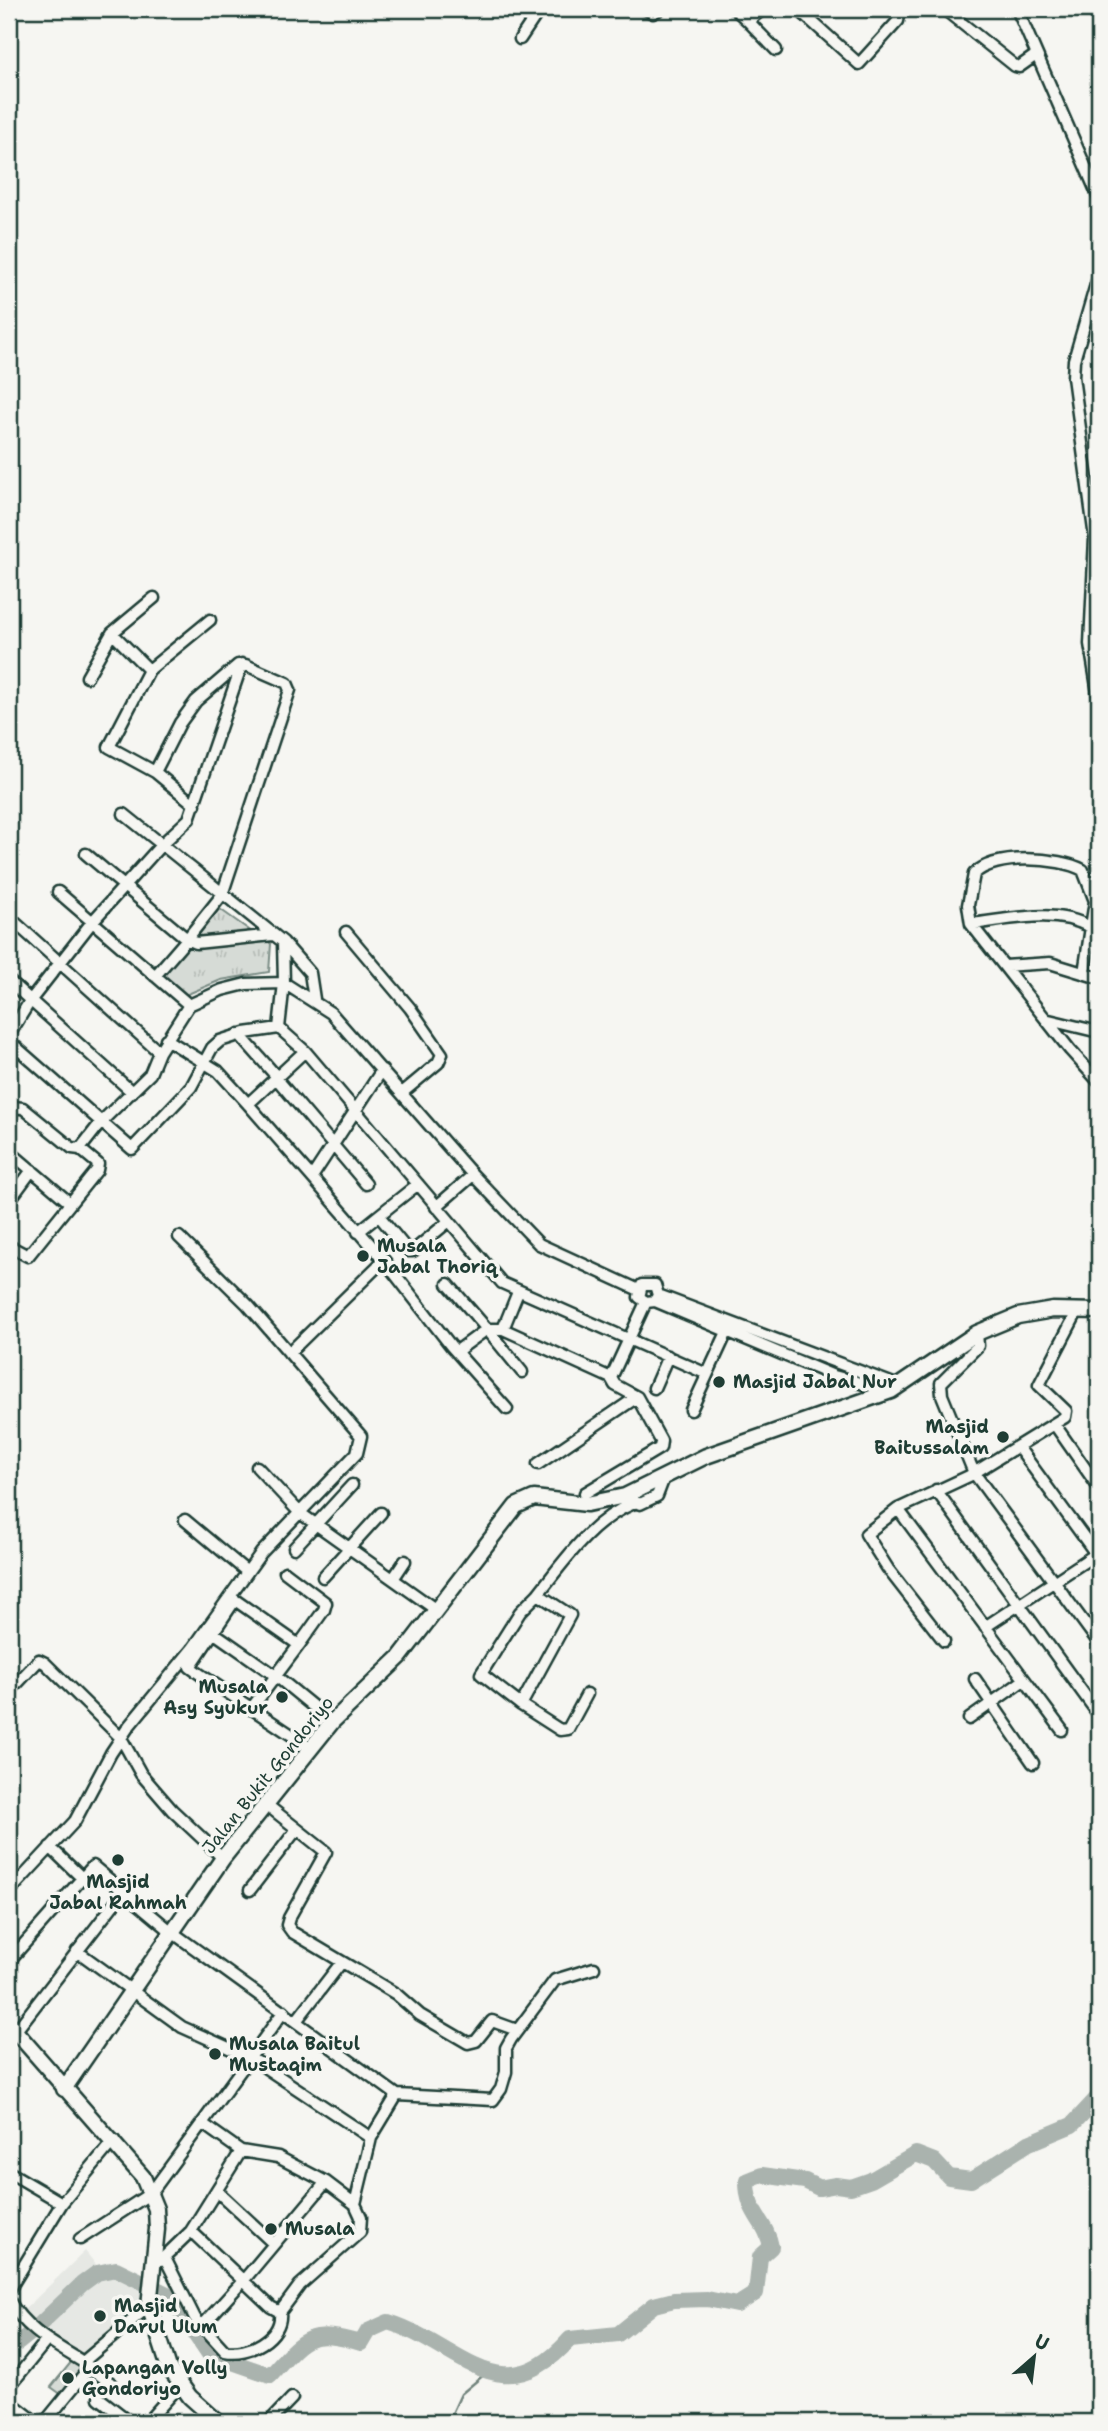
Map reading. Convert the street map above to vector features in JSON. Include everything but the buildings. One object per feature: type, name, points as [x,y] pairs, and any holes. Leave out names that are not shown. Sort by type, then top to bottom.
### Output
[{"type":"street","points":[[520,39],[540,9]]},
{"type":"street","points":[[646,9],[653,13],[660,9]]},
{"type":"street","points":[[734,9],[776,50]]},
{"type":"street","points":[[748,21],[763,9]]},
{"type":"street","points":[[798,9],[817,23],[859,64],[898,21],[900,16],[894,9]]},
{"type":"street","points":[[944,9],[1015,66],[1019,67],[1036,55]]},
{"type":"street","points":[[1017,9],[1099,198]]},
{"type":"street","points":[[1099,274],[1074,360],[1073,377],[1095,538],[1090,644],[1099,699]]},
{"type":"street","points":[[86,677],[113,633],[154,598]]},
{"type":"street","points":[[195,805],[155,772],[109,747],[149,670],[210,620]]},
{"type":"street","points":[[113,633],[149,670]]},
{"type":"street","points":[[155,772],[180,723],[196,701],[242,664]]},
{"type":"street","points":[[9,1035],[30,1001],[92,922],[162,844],[189,819],[242,664]]},
{"type":"street","points":[[155,976],[222,895],[290,690],[288,683],[280,677],[242,664]]},
{"type":"street","points":[[124,814],[274,934],[310,973],[314,999]]},
{"type":"street","points":[[86,854],[187,939],[196,943],[274,934]]},
{"type":"street","points":[[1084,974],[1095,901],[1093,890],[1083,870],[1053,860],[1019,860],[988,865],[974,874],[968,911],[971,923],[1099,1082]]},
{"type":"street","points":[[58,892],[189,1005]]},
{"type":"street","points":[[9,917],[159,1052]]},
{"type":"street","points":[[971,923],[1056,917],[1077,920],[1090,928]]},
{"type":"street","points":[[346,932],[410,1008],[442,1054],[438,1063],[402,1093]]},
{"type":"street","points":[[279,1028],[284,983],[282,942]]},
{"type":"street","points":[[1005,966],[1037,962],[1099,978]]},
{"type":"street","points":[[9,981],[132,1092]]},
{"type":"street","points":[[80,1149],[102,1121],[150,1074],[166,1039],[189,1005],[222,990],[246,984],[284,983],[314,999],[331,1013],[473,1175],[539,1244],[639,1290]]},
{"type":"street","points":[[1049,1020],[1099,1032]]},
{"type":"street","points":[[9,1041],[132,1149],[191,1087],[212,1048],[239,1034],[279,1028]]},
{"type":"street","points":[[279,1028],[305,1051],[448,1222],[467,1238],[502,1283],[707,1374]]},
{"type":"street","points":[[239,1034],[366,1184]]},
{"type":"street","points":[[166,1039],[206,1062],[248,1104],[384,1259],[457,1352],[507,1409]]},
{"type":"street","points":[[248,1104],[305,1051]]},
{"type":"street","points":[[312,1177],[382,1070]]},
{"type":"street","points":[[9,1115],[13,1107],[23,1108],[72,1148],[80,1149],[96,1161],[98,1168],[28,1256],[9,1246]]},
{"type":"street","points":[[9,1151],[70,1203]]},
{"type":"street","points":[[9,1201],[32,1170]]},
{"type":"street","points":[[436,1207],[473,1175]]},
{"type":"street","points":[[359,1232],[418,1184]]},
{"type":"street","points":[[380,1217],[408,1251],[413,1251],[448,1222]]},
{"type":"street","points":[[9,1892],[75,1821],[121,1738],[193,1648],[246,1571],[357,1453],[361,1436],[248,1304],[179,1237]]},
{"type":"street","points":[[289,1353],[384,1259]]},
{"type":"street","points":[[611,1378],[628,1340],[653,1299],[657,1289],[651,1283],[642,1284],[639,1297],[653,1299],[895,1389]]},
{"type":"street","points":[[448,1284],[522,1372]]},
{"type":"street","points":[[503,1329],[518,1292]]},
{"type":"street","points":[[653,1299],[834,1376],[895,1389]]},
{"type":"street","name":"Jalan Bukit Gondoriyo","points":[[64,2089],[223,1857],[332,1722],[400,1657],[503,1521],[526,1500],[587,1504],[629,1499],[680,1467],[895,1389],[977,1333],[1018,1316],[1053,1310],[1099,1311]]},
{"type":"street","points":[[944,1641],[866,1534],[898,1508],[974,1473],[1065,1417],[1066,1411],[1039,1385],[1077,1312]]},
{"type":"street","points":[[457,1352],[487,1329],[503,1329],[611,1378],[615,1385],[637,1397],[661,1441],[660,1448],[585,1493]]},
{"type":"street","points":[[691,1410],[727,1332]]},
{"type":"street","points":[[977,1333],[978,1346],[948,1373],[941,1389],[974,1473],[1055,1579],[1099,1643]]},
{"type":"street","points":[[654,1388],[668,1356]]},
{"type":"street","points":[[538,1464],[637,1397]]},
{"type":"street","points":[[1055,1425],[1099,1488]]},
{"type":"street","points":[[985,1627],[1022,1605],[1055,1579],[1098,1554],[1018,1447]]},
{"type":"street","points":[[257,1467],[300,1513],[435,1609]]},
{"type":"street","points":[[293,1548],[352,1485]]},
{"type":"street","points":[[936,1490],[1022,1605],[1099,1715]]},
{"type":"street","points":[[587,1694],[568,1729],[560,1730],[521,1705],[481,1674],[520,1612],[596,1527],[629,1499]]},
{"type":"street","points":[[898,1508],[1062,1730]]},
{"type":"street","points":[[323,1577],[381,1513]]},
{"type":"street","points":[[185,1520],[246,1571]]},
{"type":"street","points":[[393,1579],[405,1561]]},
{"type":"street","points":[[251,1709],[324,1610],[326,1603],[285,1572]]},
{"type":"street","points":[[521,1705],[570,1615],[538,1594]]},
{"type":"street","points":[[299,1645],[235,1600],[190,1667],[311,1748]]},
{"type":"street","points":[[214,1632],[276,1676],[332,1722]]},
{"type":"street","points":[[9,1692],[40,1660],[45,1662],[121,1738],[141,1774],[172,1810],[223,1857]]},
{"type":"street","points":[[975,1679],[1033,1763]]},
{"type":"street","points":[[969,1719],[1024,1680]]},
{"type":"street","points":[[267,1805],[326,1852],[287,1925],[292,1932],[396,1994],[420,2015],[468,2043],[476,2041],[492,2021],[517,2030]]},
{"type":"street","points":[[250,1890],[297,1829]]},
{"type":"street","points":[[51,1847],[82,1878]]},
{"type":"street","points":[[9,1961],[93,1866],[172,1932],[397,2095],[493,2100],[501,2089],[506,2072],[506,2048],[555,1980],[594,1968]]},
{"type":"street","points":[[124,1891],[78,1951],[10,2026],[64,2089],[114,2140],[143,2177],[151,2193],[160,2260],[152,2284],[149,2306],[169,2368],[190,2397],[218,2422]]},
{"type":"street","points":[[78,1951],[182,2026],[251,2058],[371,2138]]},
{"type":"street","points":[[297,2020],[341,1963]]},
{"type":"street","points":[[80,2239],[151,2193],[284,2011]]},
{"type":"street","points":[[355,2204],[371,2138],[397,2095]]},
{"type":"street","points":[[160,2260],[201,2327],[221,2349],[228,2352],[243,2351],[270,2339],[279,2325],[280,2312],[300,2285],[360,2232],[361,2217],[355,2204],[326,2182],[278,2157],[242,2151],[203,2124]]},
{"type":"street","points":[[9,2290],[13,2276],[62,2203],[114,2140]]},
{"type":"street","points":[[160,2260],[191,2231],[242,2151]]},
{"type":"street","points":[[9,2172],[62,2203]]},
{"type":"street","points":[[201,2327],[326,2182]]},
{"type":"street","points":[[217,2191],[274,2244]]},
{"type":"street","points":[[191,2231],[280,2312]]},
{"type":"street","points":[[9,2300],[29,2326],[112,2384]]},
{"type":"street","points":[[46,2422],[87,2365],[149,2306]]},
{"type":"street","points":[[9,2386],[43,2337]]},
{"type":"street","points":[[147,2422],[181,2384]]},
{"type":"street","points":[[99,2398],[130,2422]]},
{"type":"street","points":[[269,2422],[292,2398]]},
{"type":"street","points":[[9,2402],[36,2422]]},
{"type":"street","points":[[1099,2407],[1099,2421]]},
{"type":"shaded area","points":[[85,2251],[106,2277],[117,2271],[147,2287],[147,2306],[79,2362],[19,2315]]},
{"type":"green space","points":[[210,902],[252,932],[192,938],[185,933]]},
{"type":"green space","points":[[265,938],[271,944],[269,972],[221,980],[183,996],[154,973],[175,947]]},
{"type":"green space","points":[[72,2361],[83,2370],[62,2395],[51,2387]]},
{"type":"waterway","points":[[9,2344],[18,2343],[33,2331],[97,2273],[116,2269],[169,2295],[209,2354],[270,2375],[291,2352],[308,2340],[329,2336],[361,2343],[368,2331],[388,2322],[413,2332],[479,2368],[501,2374],[522,2373],[545,2362],[570,2339],[618,2334],[654,2305],[674,2300],[707,2299],[737,2305],[756,2293],[760,2257],[771,2247],[750,2202],[747,2181],[762,2175],[805,2181],[819,2188],[836,2185],[851,2187],[871,2180],[916,2154],[934,2161],[949,2177],[971,2180],[1029,2143],[1072,2125],[1099,2096]]},
{"type":"waterway","points":[[448,2422],[461,2394],[486,2373]]},
{"type":"waterway","points":[[9,2418],[14,2422]]},
{"type":"place","name":"Musala Jabal Thoriq","points":[[363,1256]]},
{"type":"place","name":"Masjid Jabal Nur","points":[[719,1382]]},
{"type":"place","name":"Masjid Baitussalam","points":[[1003,1437]]},
{"type":"place","name":"Musala Asy Syukur","points":[[282,1697]]},
{"type":"place","name":"Masjid Jabal Rahmah","points":[[118,1860]]},
{"type":"place","name":"Musala Baitul Mustaqim","points":[[215,2054]]},
{"type":"place","name":"Musala","points":[[271,2229]]},
{"type":"place","name":"Masjid Darul Ulum","points":[[100,2316]]},
{"type":"place","name":"Lapangan Volly Gondoriyo","points":[[68,2378]]}]
